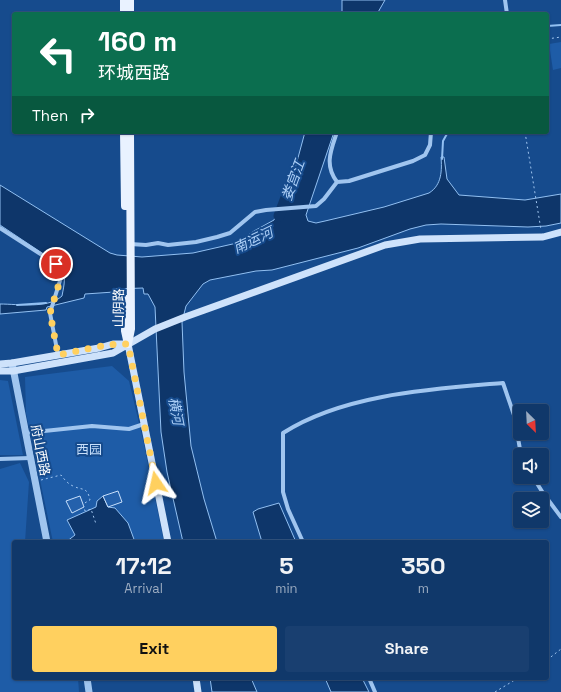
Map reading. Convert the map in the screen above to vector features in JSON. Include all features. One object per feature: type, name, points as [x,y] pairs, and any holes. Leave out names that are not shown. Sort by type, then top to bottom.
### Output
[{"type":"main road","points":[[124,0],[124,12]]},
{"type":"main road","points":[[130,0],[130,12]]},
{"type":"main road","name":"山阴路","points":[[124,134],[128,293],[131,329],[128,344]]},
{"type":"main road","name":"山阴路","points":[[128,256],[130,244],[130,134]]},
{"type":"main road","points":[[0,364],[13,367],[113,352],[155,329],[185,317],[385,245],[420,239],[543,237],[561,232]]},
{"type":"main road","points":[[0,371],[58,355],[113,344],[128,344]]},
{"type":"main road","points":[[128,344],[168,540]]},
{"type":"main road","points":[[196,680],[198,692]]},
{"type":"street","points":[[505,0],[507,12]]},
{"type":"street","points":[[336,134],[330,154],[329,164],[331,172],[338,182]]},
{"type":"street","points":[[338,182],[349,182],[413,161],[425,155],[430,145],[431,134]]},
{"type":"street","points":[[130,244],[158,243],[168,245],[196,242],[217,237],[230,233],[255,212],[316,206],[320,204],[338,182]]},
{"type":"street","points":[[0,228],[56,264],[62,274],[50,313],[58,355]]},
{"type":"street","name":"府山西路","points":[[13,367],[47,540]]},
{"type":"street","points":[[302,540],[288,509],[283,492],[283,433],[297,424],[342,406],[409,393],[503,383],[514,415],[520,448]]},
{"type":"street","points":[[25,433],[92,426],[129,429],[145,423]]},
{"type":"street","points":[[0,459],[30,458]]},
{"type":"street","points":[[537,484],[561,517]]},
{"type":"street","points":[[87,680],[89,692]]},
{"type":"street","points":[[370,680],[375,692]]},
{"type":"path","points":[[549,39],[561,36]]},
{"type":"path","points":[[525,134],[541,228]]},
{"type":"path","points":[[35,482],[61,475],[75,487],[86,490],[90,500],[83,504],[85,511],[91,509],[96,524]]},
{"type":"path","points":[[549,658],[561,649]]},
{"type":"path","points":[[495,692],[515,680]]},
{"type":"green space","points":[[561,42],[561,68],[553,70],[549,44]]},
{"type":"green space","name":"西园","points":[[112,366],[129,381],[164,540],[53,540],[26,413],[25,377]]},
{"type":"green space","points":[[0,380],[8,381],[23,455],[0,455]]},
{"type":"green space","points":[[20,463],[29,482],[25,540],[12,540],[12,680],[78,680],[79,692],[0,692],[0,469]]},
{"type":"water","points":[[342,0],[385,0],[378,12],[342,12]]},
{"type":"water","points":[[304,134],[333,134],[306,215],[308,221],[316,223],[325,221],[384,207],[429,193],[439,182],[441,157],[444,157],[447,179],[459,195],[525,200],[561,194],[561,223],[528,227],[441,224],[426,225],[410,229],[358,248],[272,270],[256,271],[210,280],[203,284],[186,306],[182,322],[184,372],[191,446],[204,499],[216,540],[183,540],[167,472],[161,432],[155,307],[148,294],[144,294],[143,288],[115,289],[114,292],[85,294],[84,298],[47,307],[46,310],[0,314],[0,304],[32,305],[49,303],[56,300],[62,296],[64,288],[64,273],[60,265],[0,225],[0,185],[110,253],[142,257],[193,253],[237,243],[254,231],[274,220],[282,203],[286,202]]},
{"type":"water","points":[[103,496],[108,507],[115,508],[128,523],[134,540],[69,540],[75,535],[67,520],[96,507],[97,501]]},
{"type":"water","points":[[279,503],[295,540],[261,540],[253,512]]},
{"type":"water","points":[[210,680],[252,680],[257,692],[212,692]]},
{"type":"water","points":[[326,680],[363,680],[369,692],[331,692]]},
{"type":"building","points":[[118,491],[122,502],[108,507],[103,496]]},
{"type":"building","points":[[80,496],[84,507],[72,513],[66,501]]},
{"type":"waterway","points":[[549,26],[561,25]]},
{"type":"waterway","points":[[442,159],[443,141],[447,134]]},
{"type":"waterway","name":"娄宫江","points":[[279,216],[293,179]]},
{"type":"waterway","points":[[17,305],[46,303]]},
{"type":"route","points":[[56,264],[62,274],[50,313],[58,355],[113,344],[128,344],[156,483]]},
{"type":"water label","name":"南运河","points":[[253,240]]},
{"type":"water label","name":"横河","points":[[176,411]]}]
